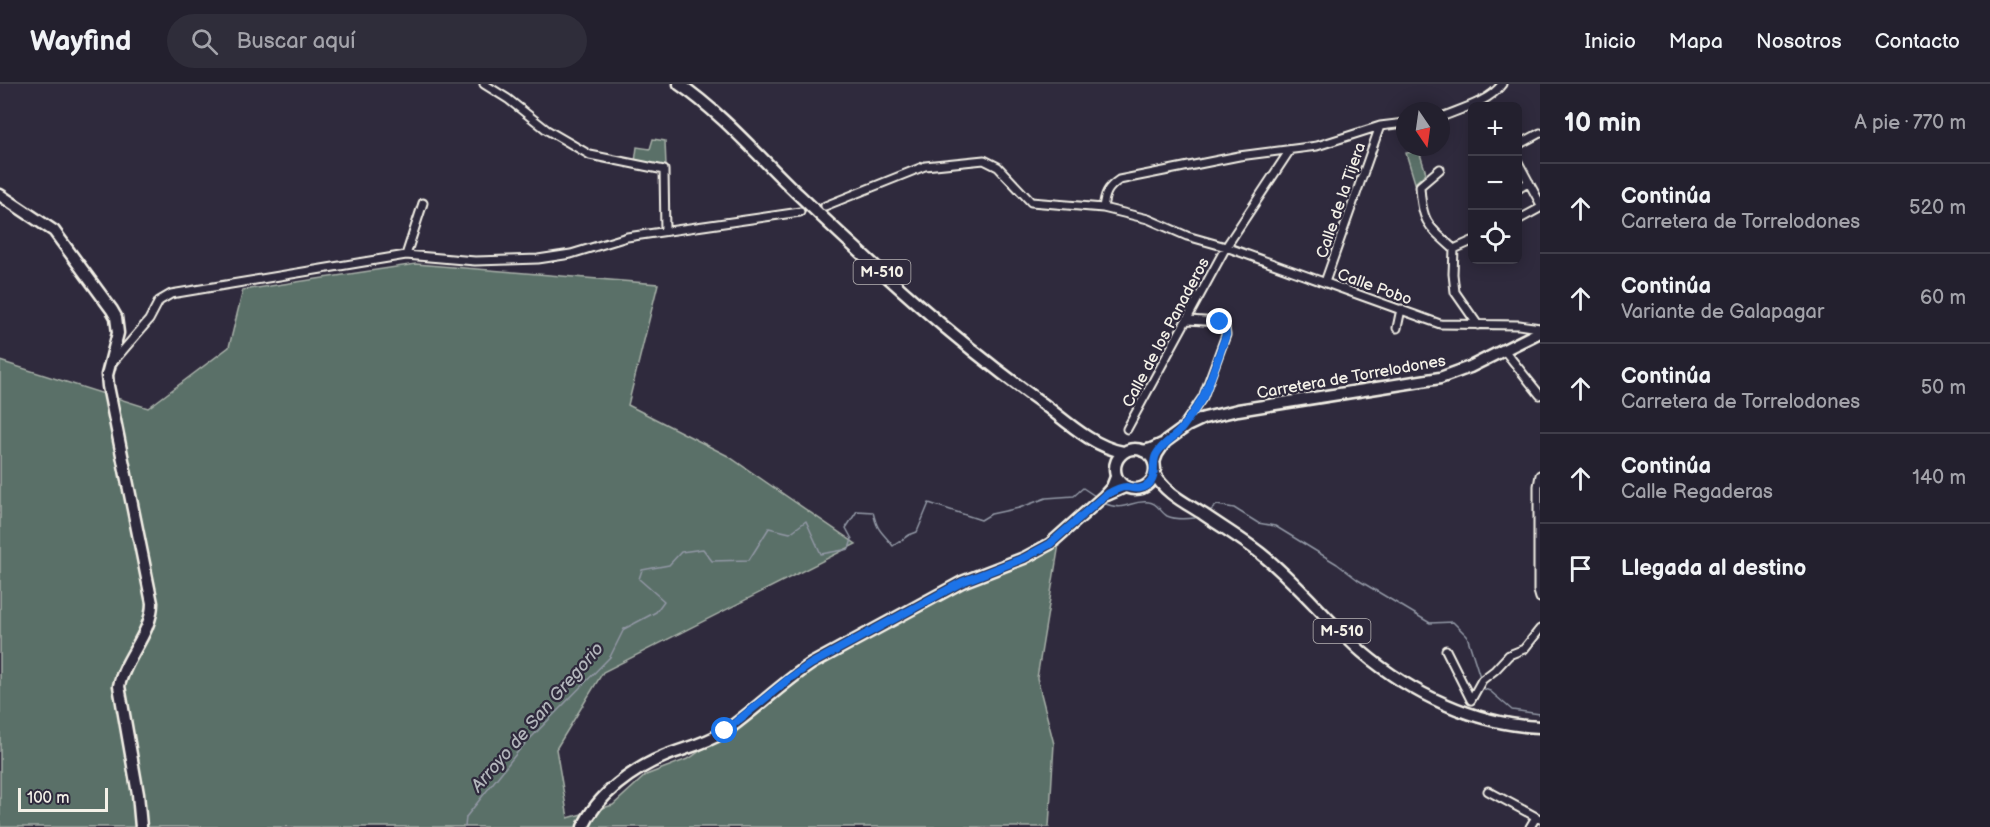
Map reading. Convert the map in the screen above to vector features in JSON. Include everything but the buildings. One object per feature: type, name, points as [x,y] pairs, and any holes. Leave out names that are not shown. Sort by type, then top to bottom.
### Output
[{"type":"main road","name":"M-510","points":[[679,84],[741,137],[854,247],[952,334],[1017,386],[1098,444],[1114,451],[1137,449],[1143,451]]},
{"type":"main road","points":[[0,195],[54,231],[116,317],[118,333],[109,366],[108,386],[152,603],[150,619],[123,671],[119,686],[138,794],[141,827]]},
{"type":"main road","name":"Carretera de Torrelodones","points":[[1143,451],[1165,442],[1194,421],[1229,412],[1440,378],[1462,370],[1537,332]]},
{"type":"main road","name":"Carretera de Torrelodones","points":[[1154,462],[1156,454],[1165,442]]},
{"type":"main road","name":"M-510","points":[[1098,444],[1115,464]]},
{"type":"main road","points":[[1143,451],[1150,455],[1154,462],[1155,474],[1147,485]]},
{"type":"main road","points":[[583,827],[594,808],[606,795],[645,766],[665,756],[693,747],[725,731],[790,678],[811,664],[962,582],[1024,558],[1050,544],[1112,487],[1116,477],[1115,464],[1123,452]]},
{"type":"main road","name":"M-510","points":[[1155,474],[1167,490],[1261,554],[1363,652],[1402,681],[1431,698],[1464,711],[1501,722],[1540,727]]},
{"type":"main road","points":[[1104,496],[1125,487],[1116,477]]},
{"type":"main road","name":"M-510","points":[[1125,487],[1132,490],[1147,485],[1167,490]]},
{"type":"street","points":[[484,84],[547,129],[590,155],[664,170],[666,231]]},
{"type":"street","points":[[1450,113],[1492,94],[1502,84]]},
{"type":"street","points":[[1103,208],[1105,193],[1109,186],[1119,180],[1229,158],[1317,146],[1380,126],[1396,124]]},
{"type":"street","name":"Calle de la Tijera","points":[[1325,282],[1380,126]]},
{"type":"street","points":[[1522,143],[1540,133]]},
{"type":"street","name":"Calle de los Panaderos","points":[[1127,429],[1226,247],[1290,150]]},
{"type":"street","name":"Calle Pobo","points":[[825,206],[925,166],[984,160],[998,167],[1031,202],[1103,208],[1148,219],[1187,236],[1226,247],[1440,324],[1519,325],[1537,332]]},
{"type":"street","points":[[1440,169],[1420,186],[1421,209],[1426,222],[1454,249]]},
{"type":"street","points":[[1522,169],[1540,203]]},
{"type":"street","points":[[1522,186],[1529,182]]},
{"type":"street","points":[[406,255],[423,202]]},
{"type":"street","points":[[1522,218],[1540,208]]},
{"type":"street","points":[[109,366],[149,320],[159,301],[171,294],[406,255],[475,261],[538,259],[571,254],[627,237],[800,212]]},
{"type":"street","points":[[1454,249],[1468,244]]},
{"type":"street","points":[[1454,249],[1455,292],[1478,325]]},
{"type":"street","points":[[1397,328],[1401,309]]},
{"type":"street","points":[[1180,431],[1203,397],[1226,335],[1225,327],[1220,322],[1188,320]]},
{"type":"street","points":[[1519,325],[1537,332]]},
{"type":"street","points":[[1504,350],[1540,395]]},
{"type":"street","points":[[1540,475],[1538,486],[1538,591],[1540,598]]},
{"type":"street","points":[[1446,650],[1471,700],[1482,680],[1509,655],[1524,649],[1540,629]]},
{"type":"street","points":[[1488,791],[1538,818],[1530,827]]},
{"type":"green space","points":[[653,139],[665,141],[666,166],[635,162],[637,147],[650,149]]},
{"type":"green space","points":[[1407,156],[1421,156],[1426,173],[1415,183]]},
{"type":"green space","points":[[416,264],[658,284],[628,405],[728,456],[856,544],[603,672],[556,749],[568,818],[613,805],[646,775],[690,758],[811,671],[968,584],[1059,544],[1037,678],[1054,744],[1049,827],[0,827],[0,361],[148,408],[229,347],[243,290]]},
{"type":"waterway","name":"Arroyo de San Gregorio","points":[[465,827],[466,817],[520,749],[610,657],[624,629],[656,612],[664,601],[639,579],[642,570],[669,565],[681,552],[703,549],[712,561],[749,560],[769,528],[790,533],[806,521],[821,554],[849,549],[852,539],[846,528],[857,511],[873,512],[878,528],[893,546],[917,532],[929,503],[981,520],[991,514],[1019,508],[1046,498],[1074,496],[1083,488],[1095,496]]},
{"type":"waterway","name":"Arroyo de San Gregorio","points":[[1104,503],[1117,507],[1137,502],[1149,502],[1155,504],[1170,517],[1195,518]]},
{"type":"waterway","name":"Arroyo de San Gregorio","points":[[1211,510],[1217,505],[1234,508],[1258,523],[1275,526],[1430,623],[1453,622],[1467,636],[1480,677]]},
{"type":"waterway","name":"Arroyo de San Gregorio","points":[[1482,688],[1490,691],[1512,710],[1540,714]]},
{"type":"route","points":[[725,731],[790,678],[811,664],[962,582],[1024,558],[1050,544],[1104,496],[1114,490],[1125,487],[1132,490],[1140,489],[1147,485],[1155,474],[1156,454],[1165,442],[1180,431],[1203,397],[1226,335],[1225,327],[1220,322]]}]
